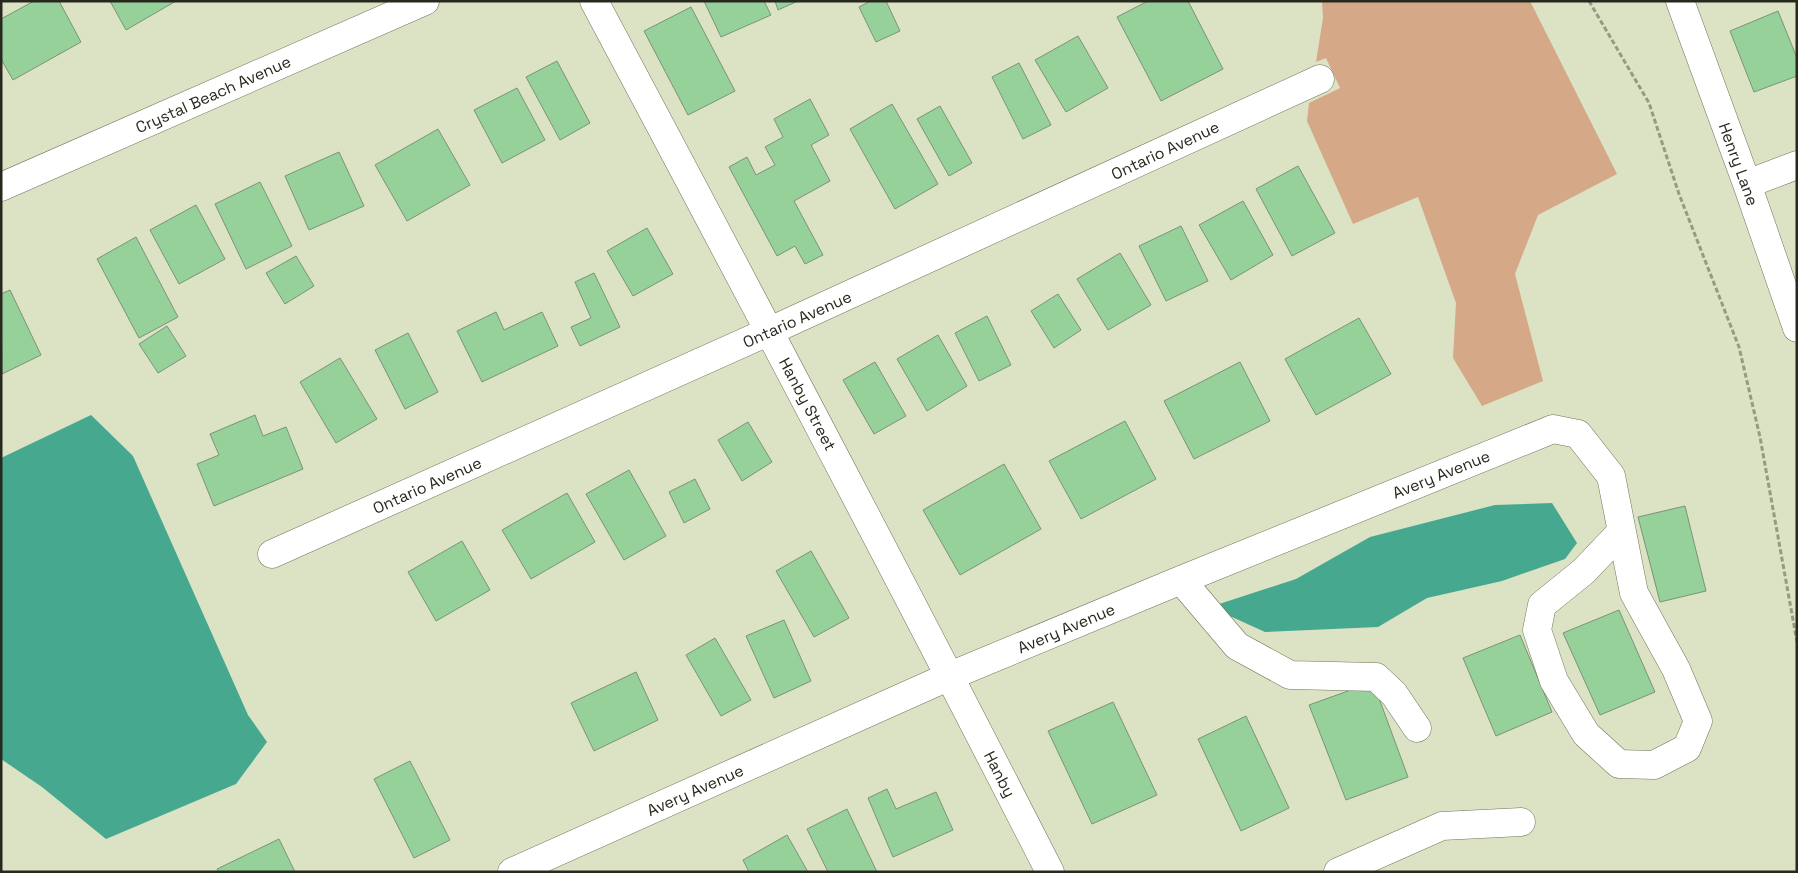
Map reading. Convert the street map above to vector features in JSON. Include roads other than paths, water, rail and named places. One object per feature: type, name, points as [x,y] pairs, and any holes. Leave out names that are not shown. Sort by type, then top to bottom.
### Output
[{"type":"street","name":"Crystal Beach Avenue","points":[[3,182],[425,1]]},
{"type":"street","name":"Hanby Street","points":[[594,1],[770,331],[950,676]]},
{"type":"street","name":"Henry Lane","points":[[1680,1],[1797,328]]},
{"type":"street","name":"Ontario Avenue","points":[[272,554],[770,331],[1320,79]]},
{"type":"street","points":[[1746,184],[1797,164]]},
{"type":"street","name":"Avery Avenue","points":[[512,872],[950,676],[1553,428],[1578,434],[1611,476],[1621,532]]},
{"type":"street","points":[[1621,532],[1634,593],[1676,669],[1698,720],[1687,748],[1654,765],[1619,764],[1586,734],[1554,681],[1537,630],[1542,604],[1584,571],[1621,532]]},
{"type":"street","points":[[1181,580],[1237,646],[1290,675],[1376,677],[1394,694],[1417,728]]},
{"type":"street","name":"Hanby","points":[[950,676],[1050,872]]},
{"type":"street","points":[[1338,872],[1442,826],[1521,822]]},
{"type":"water","points":[[91,415],[133,456],[248,715],[267,742],[236,784],[106,839],[42,787],[1,759],[1,458]]},
{"type":"water","points":[[1552,503],[1577,543],[1565,559],[1502,581],[1427,598],[1378,627],[1265,632],[1210,607],[1296,579],[1370,537],[1495,505]]}]
